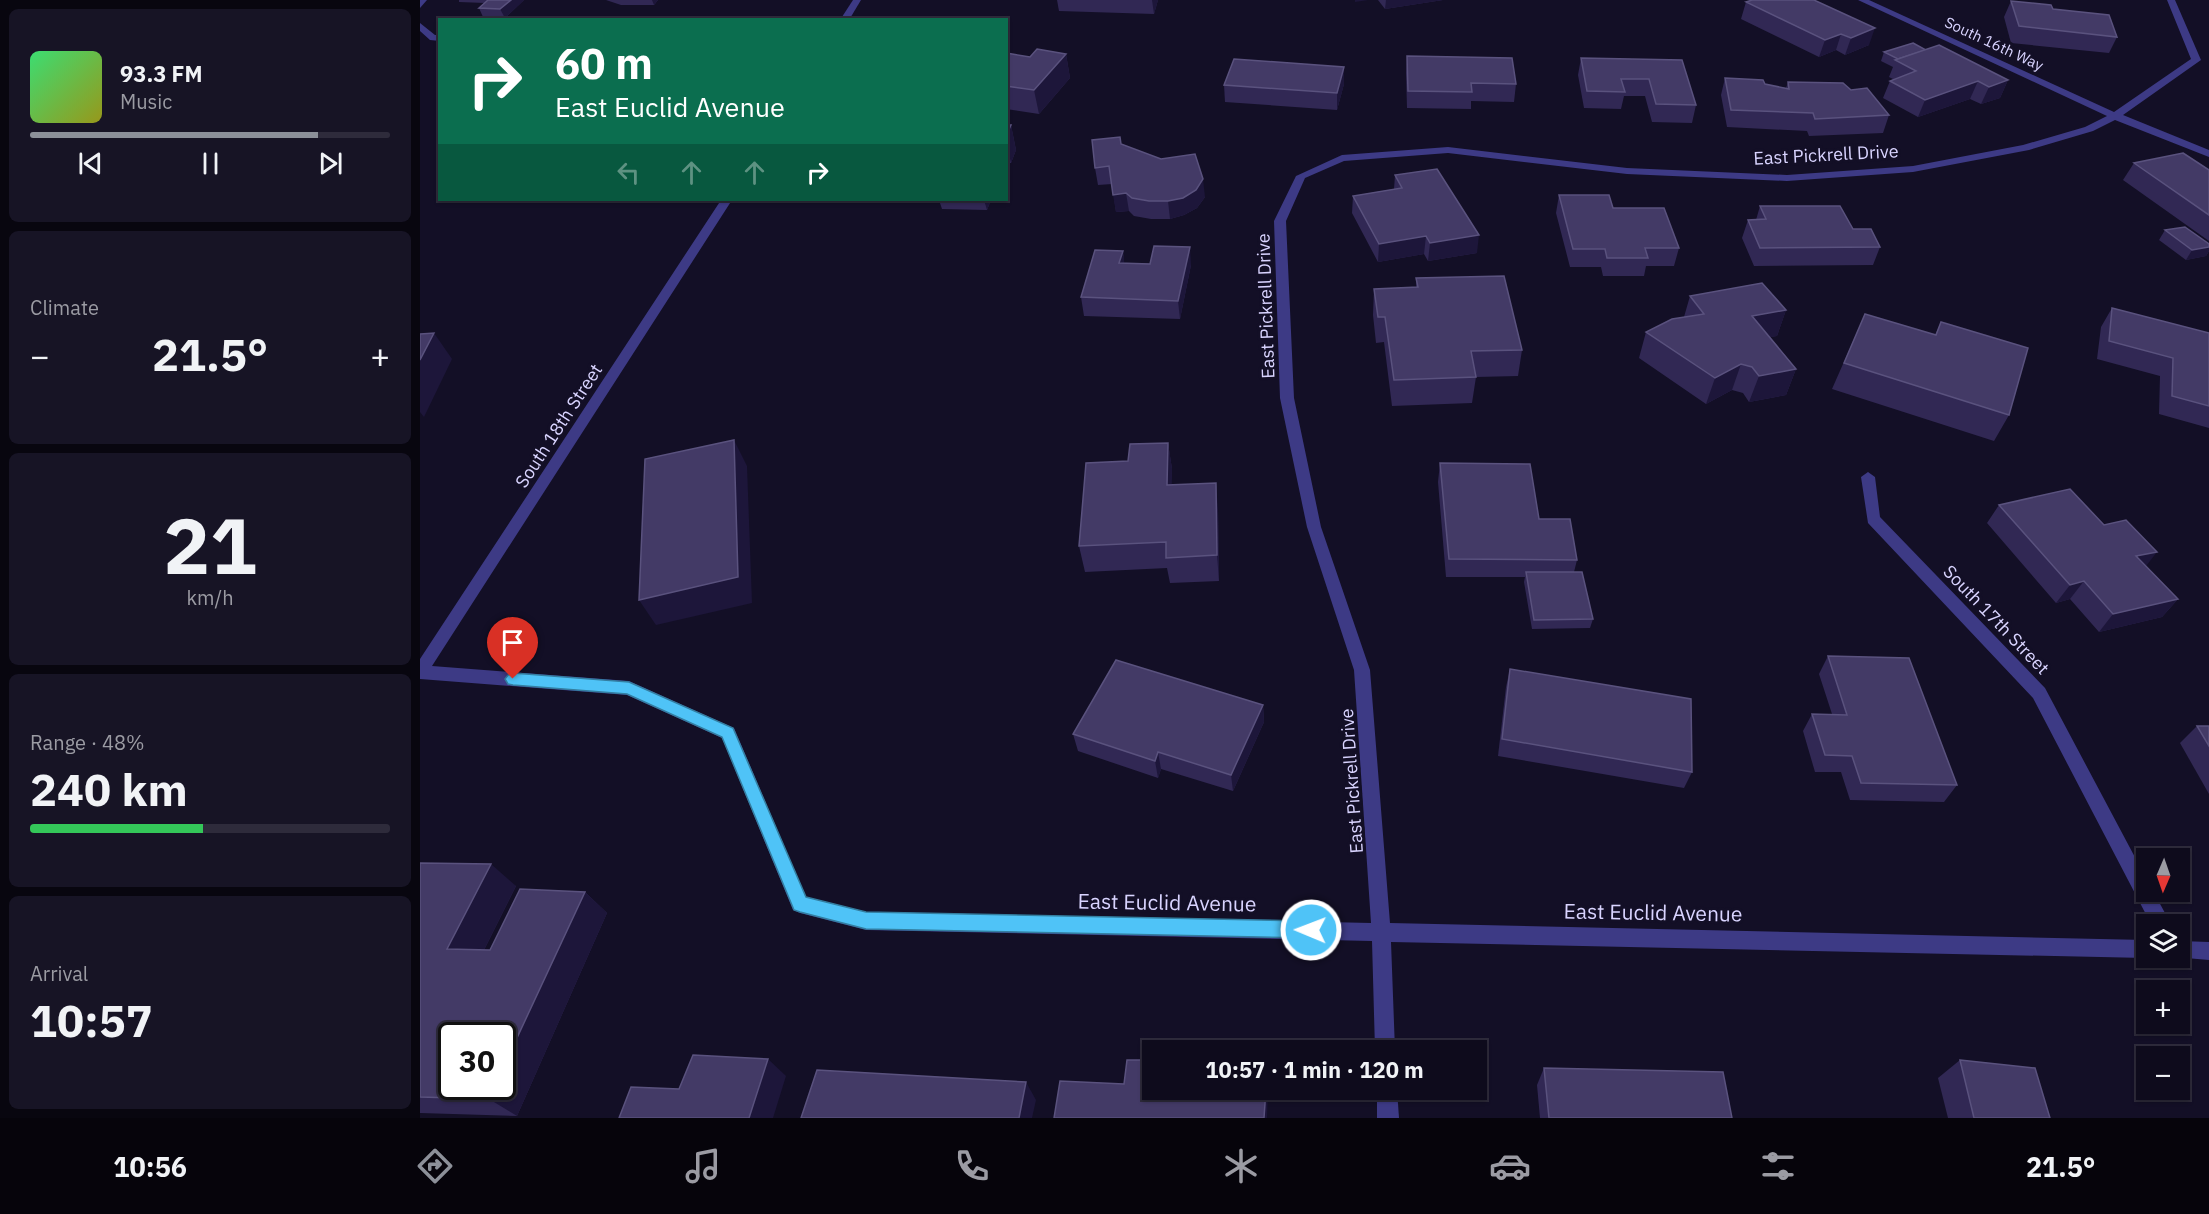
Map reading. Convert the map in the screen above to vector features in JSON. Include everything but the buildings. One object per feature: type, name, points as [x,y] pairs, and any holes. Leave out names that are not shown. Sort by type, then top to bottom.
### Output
[{"type":"street","points":[[420,5],[423,0]]},
{"type":"street","points":[[845,18],[857,0]]},
{"type":"street","name":"South 16th Way","points":[[1862,0],[2115,116],[2209,154]]},
{"type":"street","name":"East Pickrell Drive","points":[[1385,1040],[1381,931],[1362,670],[1314,527],[1287,398],[1280,221],[1301,176],[1342,158],[1448,150],[1627,171],[1787,178],[1912,169],[2025,148],[2089,129],[2115,116],[2196,60],[2170,0]]},
{"type":"street","points":[[420,26],[433,39],[438,38]]},
{"type":"street","name":"South 18th Street","points":[[420,672],[726,201]]},
{"type":"street","name":"South 17th Street","points":[[1868,477],[1873,519],[2038,693],[2156,914]]},
{"type":"street","name":"East Euclid Avenue","points":[[420,672],[629,688],[728,733],[800,904],[866,921],[2136,949]]},
{"type":"street","points":[[2190,950],[2209,951]]},
{"type":"street","points":[[1387,1100],[1388,1118]]},
{"type":"route","points":[[513,679],[629,688],[728,733],[800,904],[866,921],[1311,930]]}]
